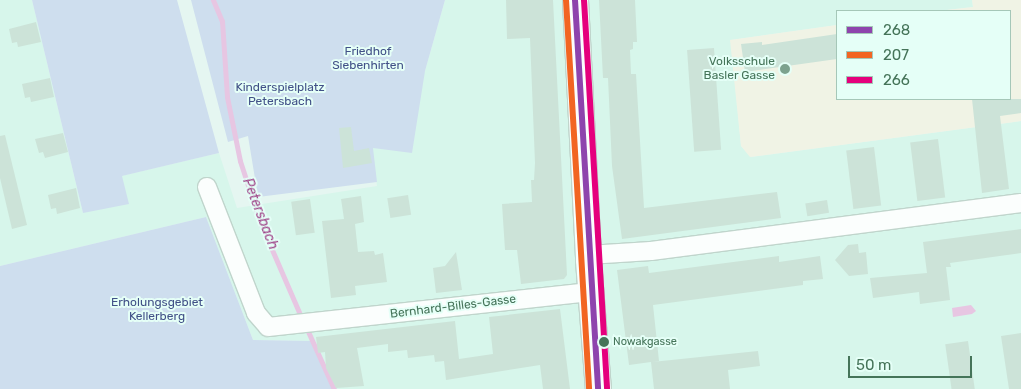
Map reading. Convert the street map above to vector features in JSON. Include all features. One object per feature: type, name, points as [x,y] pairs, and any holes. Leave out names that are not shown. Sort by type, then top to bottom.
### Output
[{"type":"main road","points":[[575,0],[590,292],[598,389]]},
{"type":"street","name":"Bernhard-Billes-Gasse","points":[[207,187],[256,313],[268,327],[286,327],[590,292]]},
{"type":"street","points":[[588,256],[650,251],[1021,203]]},
{"type":"shaded area","points":[[0,0],[32,0],[83,213],[121,176],[219,153],[237,208],[377,186],[372,148],[376,148],[425,71],[445,0],[972,0],[973,7],[947,10],[836,10],[836,25],[731,40],[741,146],[751,157],[1021,121],[1021,389],[336,389],[311,341],[253,340],[206,217],[0,266]]},
{"type":"shaded area","name":"Volksschule Basler Gasse","points":[[972,0],[1021,0],[1021,121],[750,157],[741,146],[730,40],[836,25],[836,100],[1011,100],[1011,10],[947,10],[973,7]]},
{"type":"shaded area","points":[[971,305],[976,311],[972,314],[953,317],[952,308]]},
{"type":"green space","points":[[32,0],[177,0],[219,153],[122,176],[129,204],[83,213]]},
{"type":"green space","points":[[191,0],[445,0],[425,71],[412,153],[373,148],[377,182],[258,197],[248,136],[228,142]]},
{"type":"green space","name":"Erholungsgebiet Kellerberg","points":[[206,217],[253,340],[312,341],[336,389],[0,389],[0,266]]},
{"type":"building","points":[[506,0],[553,0],[567,275],[564,279],[521,284],[517,250],[505,250],[502,204],[532,202],[531,180],[534,180],[535,163],[530,38],[507,39]]},
{"type":"building","points":[[599,0],[635,0],[637,42],[633,42],[633,49],[630,50],[631,74],[636,74],[644,208],[777,192],[781,218],[622,239],[612,166],[608,78],[603,78]]},
{"type":"building","points":[[36,22],[41,42],[18,47],[17,42],[12,43],[9,29]]},
{"type":"building","points":[[836,34],[836,59],[745,72],[741,44],[762,42],[762,45]]},
{"type":"building","points":[[714,48],[721,150],[694,152],[687,50]]},
{"type":"building","points":[[50,78],[54,97],[31,102],[30,97],[25,98],[22,84]]},
{"type":"building","points":[[1021,99],[1021,113],[1000,116],[1009,189],[982,193],[972,100]]},
{"type":"building","points":[[351,127],[354,151],[369,148],[372,163],[343,168],[339,128]]},
{"type":"building","points":[[63,133],[68,152],[45,158],[43,152],[39,153],[35,139]]},
{"type":"building","points":[[5,135],[27,225],[12,229],[0,178],[0,136]]},
{"type":"building","points":[[938,139],[945,198],[917,201],[910,142]]},
{"type":"building","points":[[874,147],[881,206],[853,209],[846,150]]},
{"type":"building","points":[[76,188],[80,208],[57,214],[56,208],[51,209],[48,195]]},
{"type":"building","points":[[408,195],[411,215],[390,218],[387,198]]},
{"type":"building","points":[[361,196],[364,222],[355,224],[358,252],[374,251],[375,255],[383,253],[387,282],[355,286],[356,295],[331,298],[322,221],[344,219],[341,199]]},
{"type":"building","points":[[310,199],[315,233],[296,235],[291,202]]},
{"type":"building","points":[[827,200],[829,213],[807,216],[805,203]]},
{"type":"building","points":[[1021,229],[1021,253],[950,263],[951,267],[946,267],[950,300],[920,304],[919,292],[873,298],[870,278],[927,273],[923,242]]},
{"type":"building","points":[[858,244],[859,253],[866,252],[868,274],[849,276],[835,260],[848,245]]},
{"type":"building","points":[[456,252],[462,290],[436,293],[433,268],[445,266]]},
{"type":"building","points":[[779,256],[779,262],[820,256],[823,279],[803,281],[803,285],[653,305],[659,361],[652,362],[758,351],[760,366],[728,370],[730,389],[654,389],[651,362],[629,365],[617,270],[648,266],[649,273]]},
{"type":"building","points":[[560,309],[570,389],[543,389],[540,365],[446,380],[444,361],[435,362],[434,355],[408,358],[407,350],[388,352],[388,344],[357,348],[364,386],[336,388],[326,368],[325,352],[318,353],[316,337],[455,321],[459,359],[493,354],[489,317]]},
{"type":"building","points":[[1021,333],[1021,389],[1009,389],[1001,336]]},
{"type":"building","points":[[968,341],[975,389],[952,389],[945,344]]},
{"type":"waterway","name":"Petersbach","points":[[213,0],[222,21],[227,97],[240,161],[260,222],[302,319]]},
{"type":"waterway","name":"Petersbach","points":[[306,327],[334,389]]},
{"type":"transit line","name":"207","points":[[566,0],[589,389]]},
{"type":"transit line","name":"268","points":[[575,0],[598,389]]},
{"type":"transit line","name":"266","points":[[584,0],[607,388]]},
{"type":"place","name":"Volksschule Basler Gasse","points":[[785,69]]},
{"type":"place","name":"Nowakgasse","points":[[604,342]]},
{"type":"park label","name":"Friedhof Siebenhirten","points":[[368,59]]},
{"type":"park label","name":"Kinderspielplatz Petersbach","points":[[280,95]]}]
